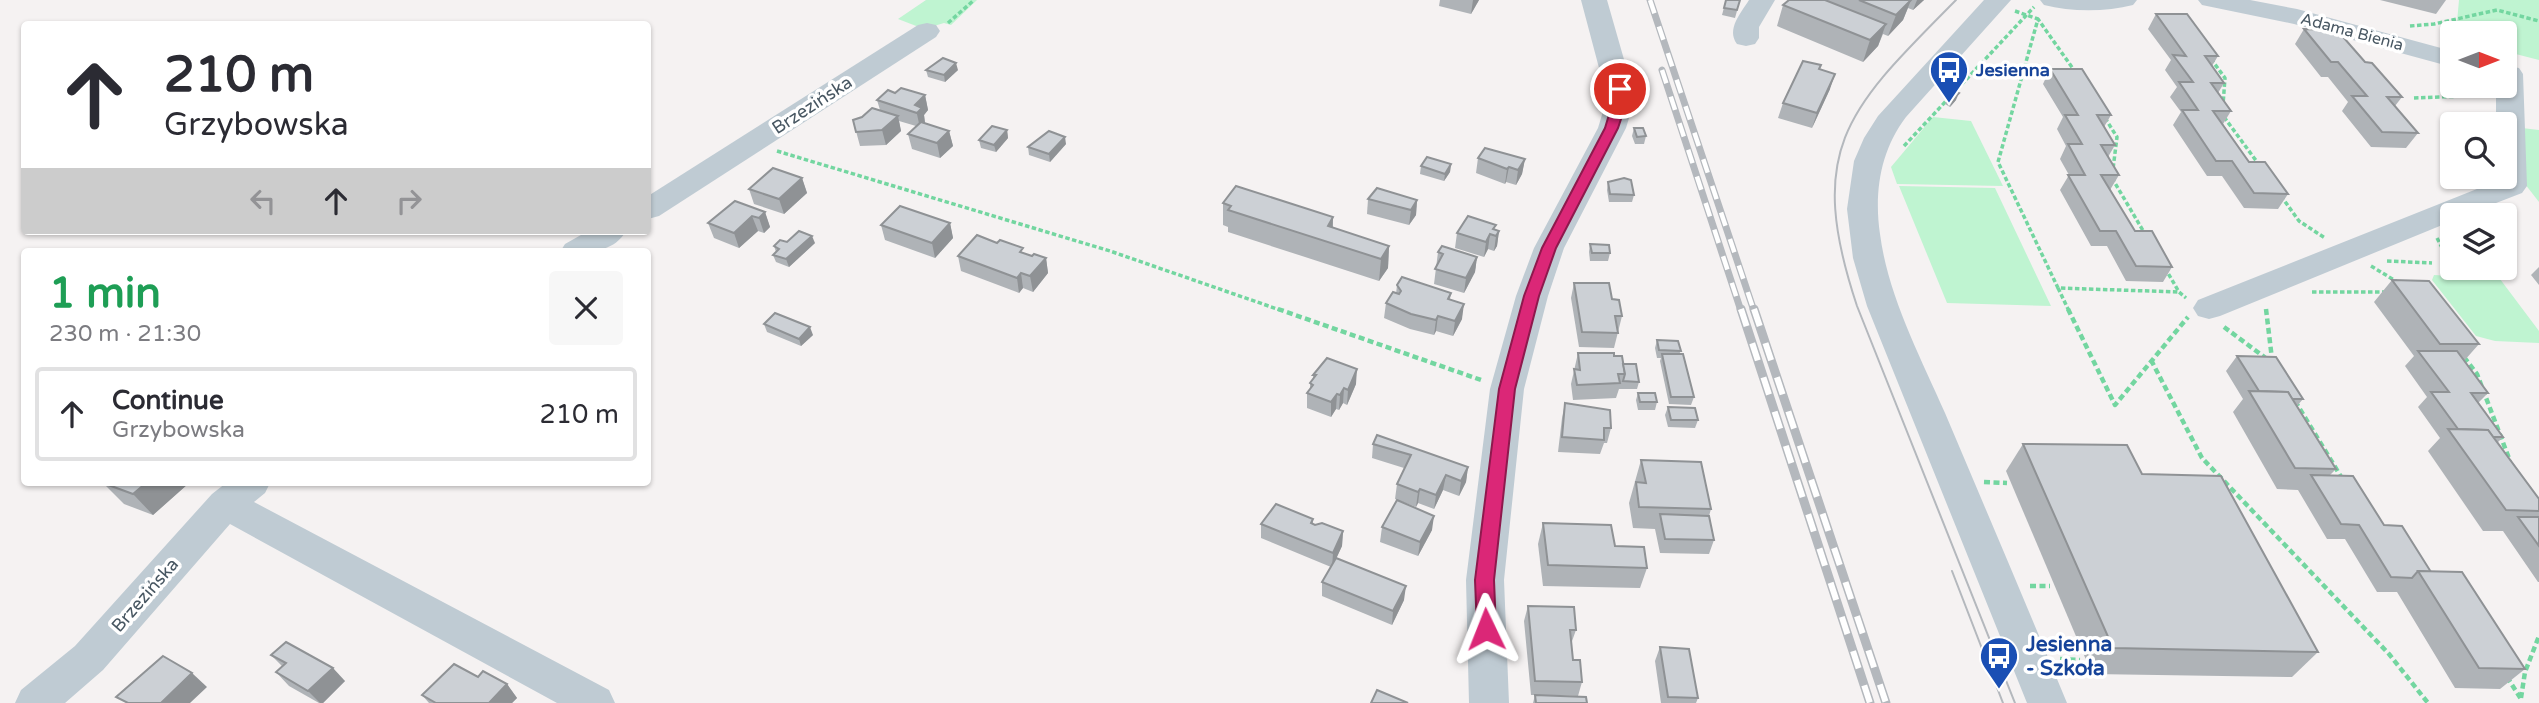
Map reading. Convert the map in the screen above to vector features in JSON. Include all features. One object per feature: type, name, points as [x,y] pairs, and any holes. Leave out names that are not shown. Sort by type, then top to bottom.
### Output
[{"type":"street","points":[[1489,703],[1485,580],[1507,389],[1532,296],[1549,248],[1612,128],[1621,98],[1594,0]]},
{"type":"street","points":[[1746,38],[1746,27],[1762,0]]},
{"type":"street","points":[[1998,0],[1904,102],[1878,138],[1865,180],[1862,226],[1873,278],[1883,306],[2048,703]]},
{"type":"street","points":[[2053,0],[2124,0]]},
{"type":"street","name":"Adama Bienia","points":[[2211,0],[2323,24],[2440,56]]},
{"type":"street","points":[[2323,24],[2337,0]]},
{"type":"street","name":"Brzezińska","points":[[651,207],[926,32]]},
{"type":"street","points":[[2517,76],[2539,82]]},
{"type":"street","points":[[2206,313],[2359,256],[2512,186],[2508,98]]},
{"type":"street","points":[[583,248],[604,235]]},
{"type":"street","name":"Brzezińska","points":[[35,703],[89,659],[239,493]]},
{"type":"street","points":[[239,493],[595,703]]},
{"type":"path","points":[[926,32],[946,24],[974,0]]},
{"type":"path","points":[[1899,151],[2039,1]]},
{"type":"path","points":[[2407,26],[2434,24],[2497,10],[2539,21]]},
{"type":"path","points":[[2083,83],[2038,19],[1998,162],[2115,405],[2189,315],[2206,313]]},
{"type":"path","points":[[2211,58],[2225,78],[2223,114],[2261,167]]},
{"type":"path","points":[[2414,98],[2438,97]]},
{"type":"path","points":[[2104,116],[2117,137],[2112,178],[2146,235]]},
{"type":"path","points":[[753,144],[1110,251],[1507,389]]},
{"type":"path","points":[[2276,189],[2299,221],[2405,286]]},
{"type":"path","points":[[2159,258],[2179,292],[2272,363],[2266,303]]},
{"type":"path","points":[[2385,261],[2432,262]]},
{"type":"path","points":[[2058,288],[2179,292]]},
{"type":"path","points":[[2306,292],[2388,292]]},
{"type":"path","points":[[2462,354],[2477,374],[2515,474]]},
{"type":"path","points":[[2151,360],[2202,458],[2389,654],[2428,703]]},
{"type":"path","points":[[2294,398],[2350,492]]},
{"type":"path","points":[[1974,482],[2007,483]]},
{"type":"path","points":[[2017,585],[2050,586]]},
{"type":"path","points":[[2500,666],[2521,699],[2525,672],[2539,636]]},
{"type":"green space","points":[[926,0],[977,0],[951,25],[944,23],[924,29],[898,19]]},
{"type":"green space","points":[[2459,0],[2539,0],[2539,60],[2517,54],[2517,21],[2457,21]]},
{"type":"green space","points":[[1933,117],[1971,121],[2003,186],[1897,184],[1891,167]]},
{"type":"green space","points":[[2522,128],[2539,130],[2539,202],[2525,184]]},
{"type":"green space","points":[[1899,186],[1995,188],[2051,306],[1947,303]]},
{"type":"green space","points":[[2434,275],[2440,275],[2440,280],[2501,280],[2539,331],[2539,343],[2495,341],[2476,336],[2432,280]]},
{"type":"building","points":[[1726,0],[1740,0],[1737,10],[1724,8]]},
{"type":"building","points":[[1789,0],[1825,0],[1886,24],[1870,40],[1783,5]]},
{"type":"building","points":[[1859,0],[1911,0],[1896,15]]},
{"type":"building","points":[[2156,14],[2187,14],[2218,56],[2205,56],[2224,83],[2211,83],[2231,111],[2213,111],[2249,162],[2265,162],[2288,194],[2254,193],[2232,161],[2216,161],[2182,110],[2198,110],[2179,82],[2193,82],[2173,55],[2186,56]]},
{"type":"building","points":[[2304,29],[2337,30],[2365,62],[2372,63],[2402,97],[2387,97],[2418,133],[2382,132],[2352,96],[2367,96],[2338,62],[2331,62]]},
{"type":"building","points":[[943,58],[956,63],[944,75],[926,70]]},
{"type":"building","points":[[1803,61],[1821,65],[1819,69],[1835,74],[1817,113],[1783,103]]},
{"type":"building","points":[[2050,69],[2082,69],[2111,115],[2097,115],[2115,145],[2101,145],[2119,175],[2101,175],[2135,231],[2152,231],[2172,267],[2136,266],[2116,231],[2100,231],[2068,175],[2085,175],[2068,144],[2082,144],[2065,115],[2078,115]]},
{"type":"building","points":[[901,88],[925,95],[915,105],[922,108],[917,113],[877,100],[888,90],[895,93]]},
{"type":"building","points":[[1954,91],[1959,93],[1953,99],[1949,97]]},
{"type":"building","points":[[872,108],[898,116],[882,130],[856,132],[853,120],[862,117]]},
{"type":"building","points":[[921,122],[949,131],[937,143],[908,134]]},
{"type":"building","points":[[992,126],[1007,130],[994,145],[979,140]]},
{"type":"building","points":[[1634,128],[1643,128],[1646,136],[1637,137]]},
{"type":"building","points":[[1049,131],[1065,137],[1049,154],[1028,147]]},
{"type":"building","points":[[1485,148],[1525,159],[1518,170],[1509,167],[1507,169],[1478,158]]},
{"type":"building","points":[[1427,157],[1451,164],[1445,174],[1421,166]]},
{"type":"building","points":[[773,168],[802,178],[779,199],[749,189]]},
{"type":"building","points":[[1624,178],[1631,180],[1634,195],[1610,194],[1608,182]]},
{"type":"building","points":[[1236,186],[1333,217],[1328,226],[1389,246],[1381,259],[1228,210],[1231,206],[1223,203]]},
{"type":"building","points":[[1377,188],[1417,200],[1411,210],[1368,199]]},
{"type":"building","points":[[735,201],[765,212],[759,218],[752,216],[734,233],[708,223]]},
{"type":"building","points":[[900,206],[950,223],[932,243],[881,225]]},
{"type":"building","points":[[1468,216],[1496,225],[1493,229],[1499,231],[1496,236],[1490,234],[1486,242],[1457,233]]},
{"type":"building","points":[[799,231],[812,236],[786,259],[773,255],[779,249],[774,246],[780,240],[787,242]]},
{"type":"building","points":[[977,235],[997,243],[1000,240],[1023,248],[1020,252],[1032,256],[1034,254],[1046,258],[1030,276],[1021,273],[1017,278],[958,256]]},
{"type":"building","points":[[1590,244],[1609,245],[1610,253],[1592,253]]},
{"type":"building","points":[[1442,246],[1477,257],[1466,278],[1435,269],[1443,254],[1438,252]]},
{"type":"building","points":[[1402,277],[1451,293],[1448,299],[1464,304],[1455,321],[1438,316],[1436,320],[1411,314],[1386,303],[1393,292],[1399,294],[1401,291],[1397,285]]},
{"type":"building","points":[[2392,280],[2429,281],[2479,344],[2440,344]]},
{"type":"building","points":[[1574,283],[1609,283],[1612,299],[1619,300],[1622,316],[1615,316],[1618,333],[1582,332]]},
{"type":"building","points":[[775,313],[810,327],[799,339],[764,324]]},
{"type":"building","points":[[1657,340],[1678,341],[1681,351],[1659,350]]},
{"type":"building","points":[[2418,351],[2457,351],[2488,393],[2471,393],[2503,437],[2493,437],[2488,430],[2458,429],[2431,392],[2449,392]]},
{"type":"building","points":[[1578,353],[1614,353],[1614,356],[1622,356],[1625,374],[1618,374],[1620,383],[1577,385],[1574,369],[1580,370]]},
{"type":"building","points":[[1662,354],[1683,354],[1694,397],[1671,397]]},
{"type":"building","points":[[2237,356],[2276,357],[2303,399],[2292,399],[2288,392],[2259,391]]},
{"type":"building","points":[[1327,358],[1357,369],[1348,390],[1344,388],[1331,402],[1307,393],[1313,385],[1310,383],[1316,375],[1313,375]]},
{"type":"building","points":[[1623,364],[1636,364],[1639,382],[1623,381]]},
{"type":"building","points":[[2249,391],[2288,392],[2336,469],[2295,468]]},
{"type":"building","points":[[1638,393],[1655,393],[1657,402],[1640,402]]},
{"type":"building","points":[[1565,403],[1610,410],[1611,428],[1604,428],[1604,440],[1562,437]]},
{"type":"building","points":[[1668,407],[1695,408],[1698,420],[1671,420]]},
{"type":"building","points":[[2448,429],[2488,430],[2539,499],[2539,511],[2506,510]]},
{"type":"building","points":[[1377,435],[1468,467],[1461,481],[1446,475],[1436,495],[1420,489],[1418,492],[1397,484],[1411,455],[1373,444]]},
{"type":"building","points":[[2023,444],[2127,445],[2142,474],[2221,476],[2318,652],[2113,648]]},
{"type":"building","points":[[1641,460],[1701,462],[1711,509],[1639,507],[1636,482],[1646,483]]},
{"type":"building","points":[[2311,475],[2353,476],[2384,525],[2402,526],[2431,572],[2418,571],[2412,578],[2391,577],[2359,525],[2341,524]]},
{"type":"building","points":[[111,486],[142,486],[133,494]]},
{"type":"building","points":[[1397,500],[1434,516],[1420,542],[1382,527]]},
{"type":"building","points":[[1276,504],[1313,519],[1311,523],[1315,525],[1322,523],[1343,531],[1333,553],[1261,524]]},
{"type":"building","points":[[1660,514],[1709,516],[1714,540],[1665,539]]},
{"type":"building","points":[[2518,517],[2539,517],[2539,546]]},
{"type":"building","points":[[1543,523],[1611,525],[1615,546],[1644,547],[1647,568],[1548,565]]},
{"type":"building","points":[[1336,558],[1406,586],[1393,611],[1322,582]]},
{"type":"building","points":[[2418,571],[2462,572],[2525,669],[2479,668]]},
{"type":"building","points":[[1528,606],[1574,607],[1576,630],[1570,630],[1573,660],[1580,660],[1582,682],[1535,681]]},
{"type":"building","points":[[286,642],[333,668],[308,691],[276,672],[286,663],[271,655]]},
{"type":"building","points":[[1660,647],[1689,649],[1698,698],[1668,697]]},
{"type":"building","points":[[163,656],[192,673],[161,703],[128,703],[116,697]]},
{"type":"building","points":[[454,664],[478,677],[483,671],[507,684],[489,703],[436,703],[422,695]]},
{"type":"building","points":[[1377,690],[1408,703],[1371,703]]},
{"type":"building","points":[[1535,695],[1586,697],[1587,703],[1536,703]]},
{"type":"tram line","points":[[1956,0],[1888,71],[1864,102],[1847,134],[1837,168],[1835,206],[1842,252],[1857,306],[2015,703]]},
{"type":"tram line","points":[[1952,571],[2003,703]]},
{"type":"railway","points":[[1650,0],[1754,311]]},
{"type":"railway","points":[[1662,70],[1741,311]]},
{"type":"railway","points":[[1741,309],[1870,703]]},
{"type":"railway","points":[[1754,309],[1886,703]]},
{"type":"place","name":"Jesienna","points":[[1949,104]]},
{"type":"place","name":"Jesienna - Szkoła","points":[[1999,690]]},
{"type":"route","points":[[1486,629],[1485,580],[1507,389],[1532,296],[1549,248],[1612,128],[1621,98],[1620,89]]}]
